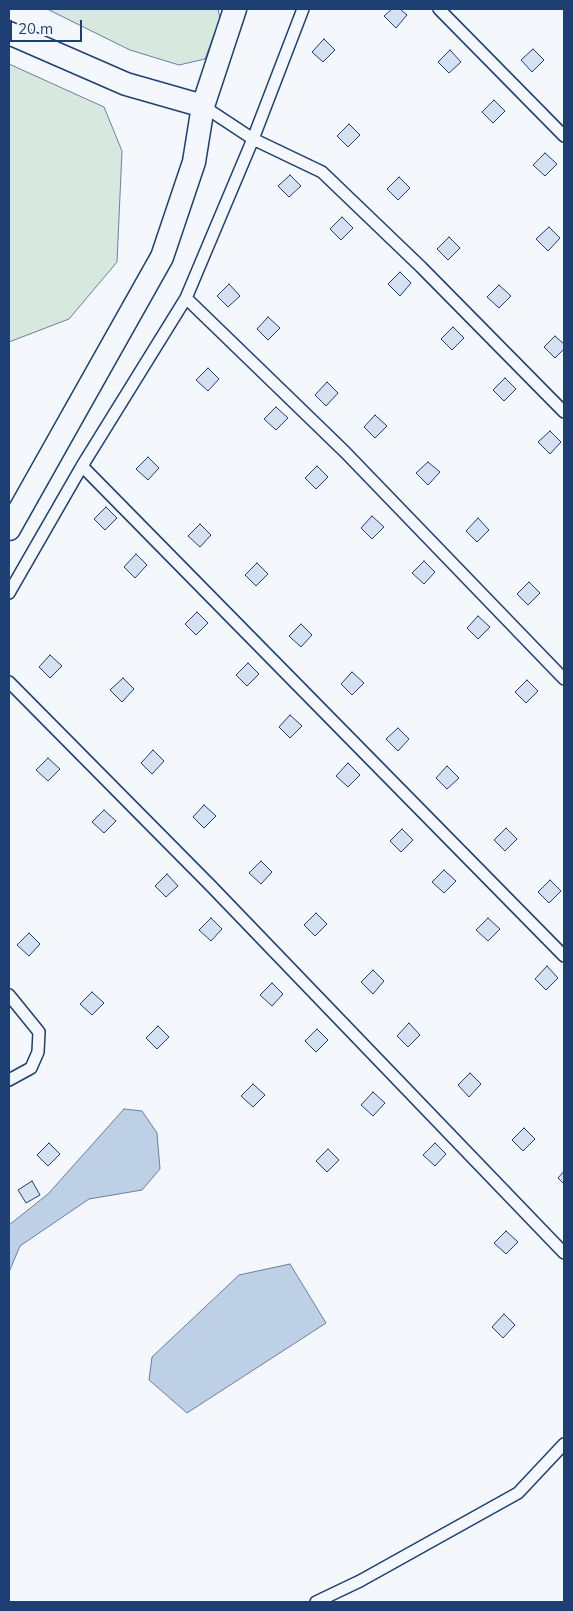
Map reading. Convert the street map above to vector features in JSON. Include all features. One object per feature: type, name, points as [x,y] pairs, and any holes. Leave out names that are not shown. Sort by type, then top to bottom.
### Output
[{"type":"street","points":[[9,529],[162,257],[194,162],[203,106],[236,9]]},
{"type":"street","points":[[9,33],[126,84],[203,106]]},
{"type":"lane","points":[[9,593],[82,466],[186,298],[253,139],[303,9]]},
{"type":"lane","points":[[439,9],[564,136]]},
{"type":"lane","points":[[203,106],[253,139],[322,172],[421,266],[564,412]]},
{"type":"lane","points":[[186,298],[345,452],[564,679]]},
{"type":"lane","points":[[82,466],[564,956]]},
{"type":"lane","points":[[9,682],[211,886],[564,1252]]},
{"type":"lane","points":[[9,995],[39,1032],[38,1052],[31,1068],[9,1080]]},
{"type":"lane","points":[[316,1602],[360,1581],[518,1493],[564,1444]]},
{"type":"shaded area","points":[[47,9],[218,9],[220,19],[205,59],[179,65],[130,50]]},
{"type":"shaded area","points":[[9,64],[104,107],[122,151],[117,262],[69,319],[9,342]]},
{"type":"water","points":[[124,1109],[142,1111],[157,1133],[160,1169],[142,1190],[89,1199],[20,1246],[9,1272],[9,1225],[48,1194]]},
{"type":"water","points":[[290,1264],[326,1323],[187,1413],[149,1380],[152,1357],[239,1275]]},
{"type":"building","points":[[392,9],[400,9],[407,15],[396,28],[384,16]]},
{"type":"building","points":[[324,39],[335,50],[323,62],[312,52]]},
{"type":"building","points":[[533,49],[544,60],[532,72],[521,60]]},
{"type":"building","points":[[450,50],[461,62],[449,73],[438,62]]},
{"type":"building","points":[[494,100],[505,111],[493,123],[482,112]]},
{"type":"building","points":[[349,124],[360,135],[348,147],[337,136]]},
{"type":"building","points":[[545,153],[557,164],[545,176],[533,165]]},
{"type":"building","points":[[290,175],[301,186],[289,197],[278,186]]},
{"type":"building","points":[[399,177],[410,188],[398,200],[387,189]]},
{"type":"building","points":[[342,217],[353,228],[341,240],[330,229]]},
{"type":"building","points":[[549,227],[560,238],[548,251],[536,239]]},
{"type":"building","points":[[449,237],[460,248],[448,260],[437,249]]},
{"type":"building","points":[[400,272],[411,283],[400,296],[388,284]]},
{"type":"building","points":[[229,284],[240,296],[228,307],[217,296]]},
{"type":"building","points":[[499,285],[511,296],[499,308],[487,297]]},
{"type":"building","points":[[268,317],[280,328],[268,340],[257,329]]},
{"type":"building","points":[[453,327],[464,338],[452,350],[441,339]]},
{"type":"building","points":[[555,336],[564,344],[564,349],[555,358],[544,347]]},
{"type":"building","points":[[208,368],[219,379],[208,391],[196,380]]},
{"type":"building","points":[[505,378],[516,389],[504,401],[493,390]]},
{"type":"building","points":[[327,382],[338,393],[326,406],[315,395]]},
{"type":"building","points":[[276,407],[288,418],[276,430],[264,419]]},
{"type":"building","points":[[375,415],[387,426],[375,438],[364,427]]},
{"type":"building","points":[[550,431],[561,442],[550,454],[538,442]]},
{"type":"building","points":[[148,457],[159,468],[148,480],[136,469]]},
{"type":"building","points":[[428,462],[440,472],[428,485],[416,473]]},
{"type":"building","points":[[317,466],[328,477],[316,489],[305,478]]},
{"type":"building","points":[[106,507],[117,518],[105,530],[94,519]]},
{"type":"building","points":[[372,516],[384,527],[372,539],[361,528]]},
{"type":"building","points":[[478,518],[489,530],[477,542],[466,531]]},
{"type":"building","points":[[200,524],[211,535],[200,547],[188,536]]},
{"type":"building","points":[[136,554],[147,565],[135,578],[124,567]]},
{"type":"building","points":[[424,561],[435,572],[424,584],[412,573]]},
{"type":"building","points":[[257,563],[268,574],[256,586],[245,575]]},
{"type":"building","points":[[529,582],[540,593],[528,605],[517,594]]},
{"type":"building","points":[[197,612],[208,623],[196,635],[185,624]]},
{"type":"building","points":[[478,616],[490,627],[478,639],[467,628]]},
{"type":"building","points":[[301,624],[312,635],[301,647],[289,636]]},
{"type":"building","points":[[50,655],[62,666],[50,678],[39,667]]},
{"type":"building","points":[[248,663],[259,674],[247,686],[236,675]]},
{"type":"building","points":[[352,672],[364,683],[352,695],[341,684]]},
{"type":"building","points":[[123,678],[134,689],[122,702],[110,690]]},
{"type":"building","points":[[527,680],[538,691],[526,703],[515,692]]},
{"type":"building","points":[[290,715],[302,726],[290,738],[279,727]]},
{"type":"building","points":[[398,728],[409,739],[398,751],[386,739]]},
{"type":"building","points":[[153,750],[164,761],[152,774],[141,763]]},
{"type":"building","points":[[48,758],[60,769],[48,781],[36,770]]},
{"type":"building","points":[[348,763],[360,775],[348,787],[336,776]]},
{"type":"building","points":[[447,766],[459,778],[447,789],[436,778]]},
{"type":"building","points":[[204,805],[216,816],[204,828],[193,817]]},
{"type":"building","points":[[104,810],[116,821],[104,833],[92,822]]},
{"type":"building","points":[[506,828],[517,839],[505,851],[494,840]]},
{"type":"building","points":[[402,829],[413,840],[401,852],[390,841]]},
{"type":"building","points":[[261,861],[272,872],[261,884],[249,873]]},
{"type":"building","points":[[444,870],[456,881],[444,893],[432,882]]},
{"type":"building","points":[[167,874],[178,886],[166,897],[155,886]]},
{"type":"building","points":[[550,880],[561,891],[549,903],[538,892]]},
{"type":"building","points":[[316,913],[327,924],[315,936],[304,925]]},
{"type":"building","points":[[211,918],[222,929],[211,941],[199,930]]},
{"type":"building","points":[[488,918],[500,929],[488,941],[476,930]]},
{"type":"building","points":[[29,933],[40,944],[29,956],[17,945]]},
{"type":"building","points":[[547,966],[558,978],[546,990],[535,979]]},
{"type":"building","points":[[373,970],[384,981],[373,994],[361,982]]},
{"type":"building","points":[[272,983],[283,994],[272,1006],[260,995]]},
{"type":"building","points":[[92,992],[104,1003],[92,1015],[80,1004]]},
{"type":"building","points":[[409,1023],[420,1035],[408,1047],[397,1036]]},
{"type":"building","points":[[158,1026],[169,1037],[157,1049],[146,1038]]},
{"type":"building","points":[[317,1029],[328,1040],[316,1052],[305,1041]]},
{"type":"building","points":[[470,1073],[481,1084],[469,1097],[458,1085]]},
{"type":"building","points":[[253,1084],[265,1095],[253,1107],[241,1096]]},
{"type":"building","points":[[373,1092],[385,1103],[373,1116],[361,1105]]},
{"type":"building","points":[[524,1128],[535,1139],[523,1151],[512,1140]]},
{"type":"building","points":[[49,1143],[60,1154],[48,1166],[37,1155]]},
{"type":"building","points":[[435,1143],[446,1154],[435,1166],[423,1155]]},
{"type":"building","points":[[328,1149],[339,1160],[327,1172],[316,1161]]},
{"type":"building","points":[[564,1171],[564,1184],[558,1178]]},
{"type":"building","points":[[32,1181],[40,1195],[26,1203],[18,1190]]},
{"type":"building","points":[[506,1231],[518,1242],[506,1254],[494,1243]]},
{"type":"building","points":[[504,1314],[515,1325],[503,1338],[492,1327]]}]
